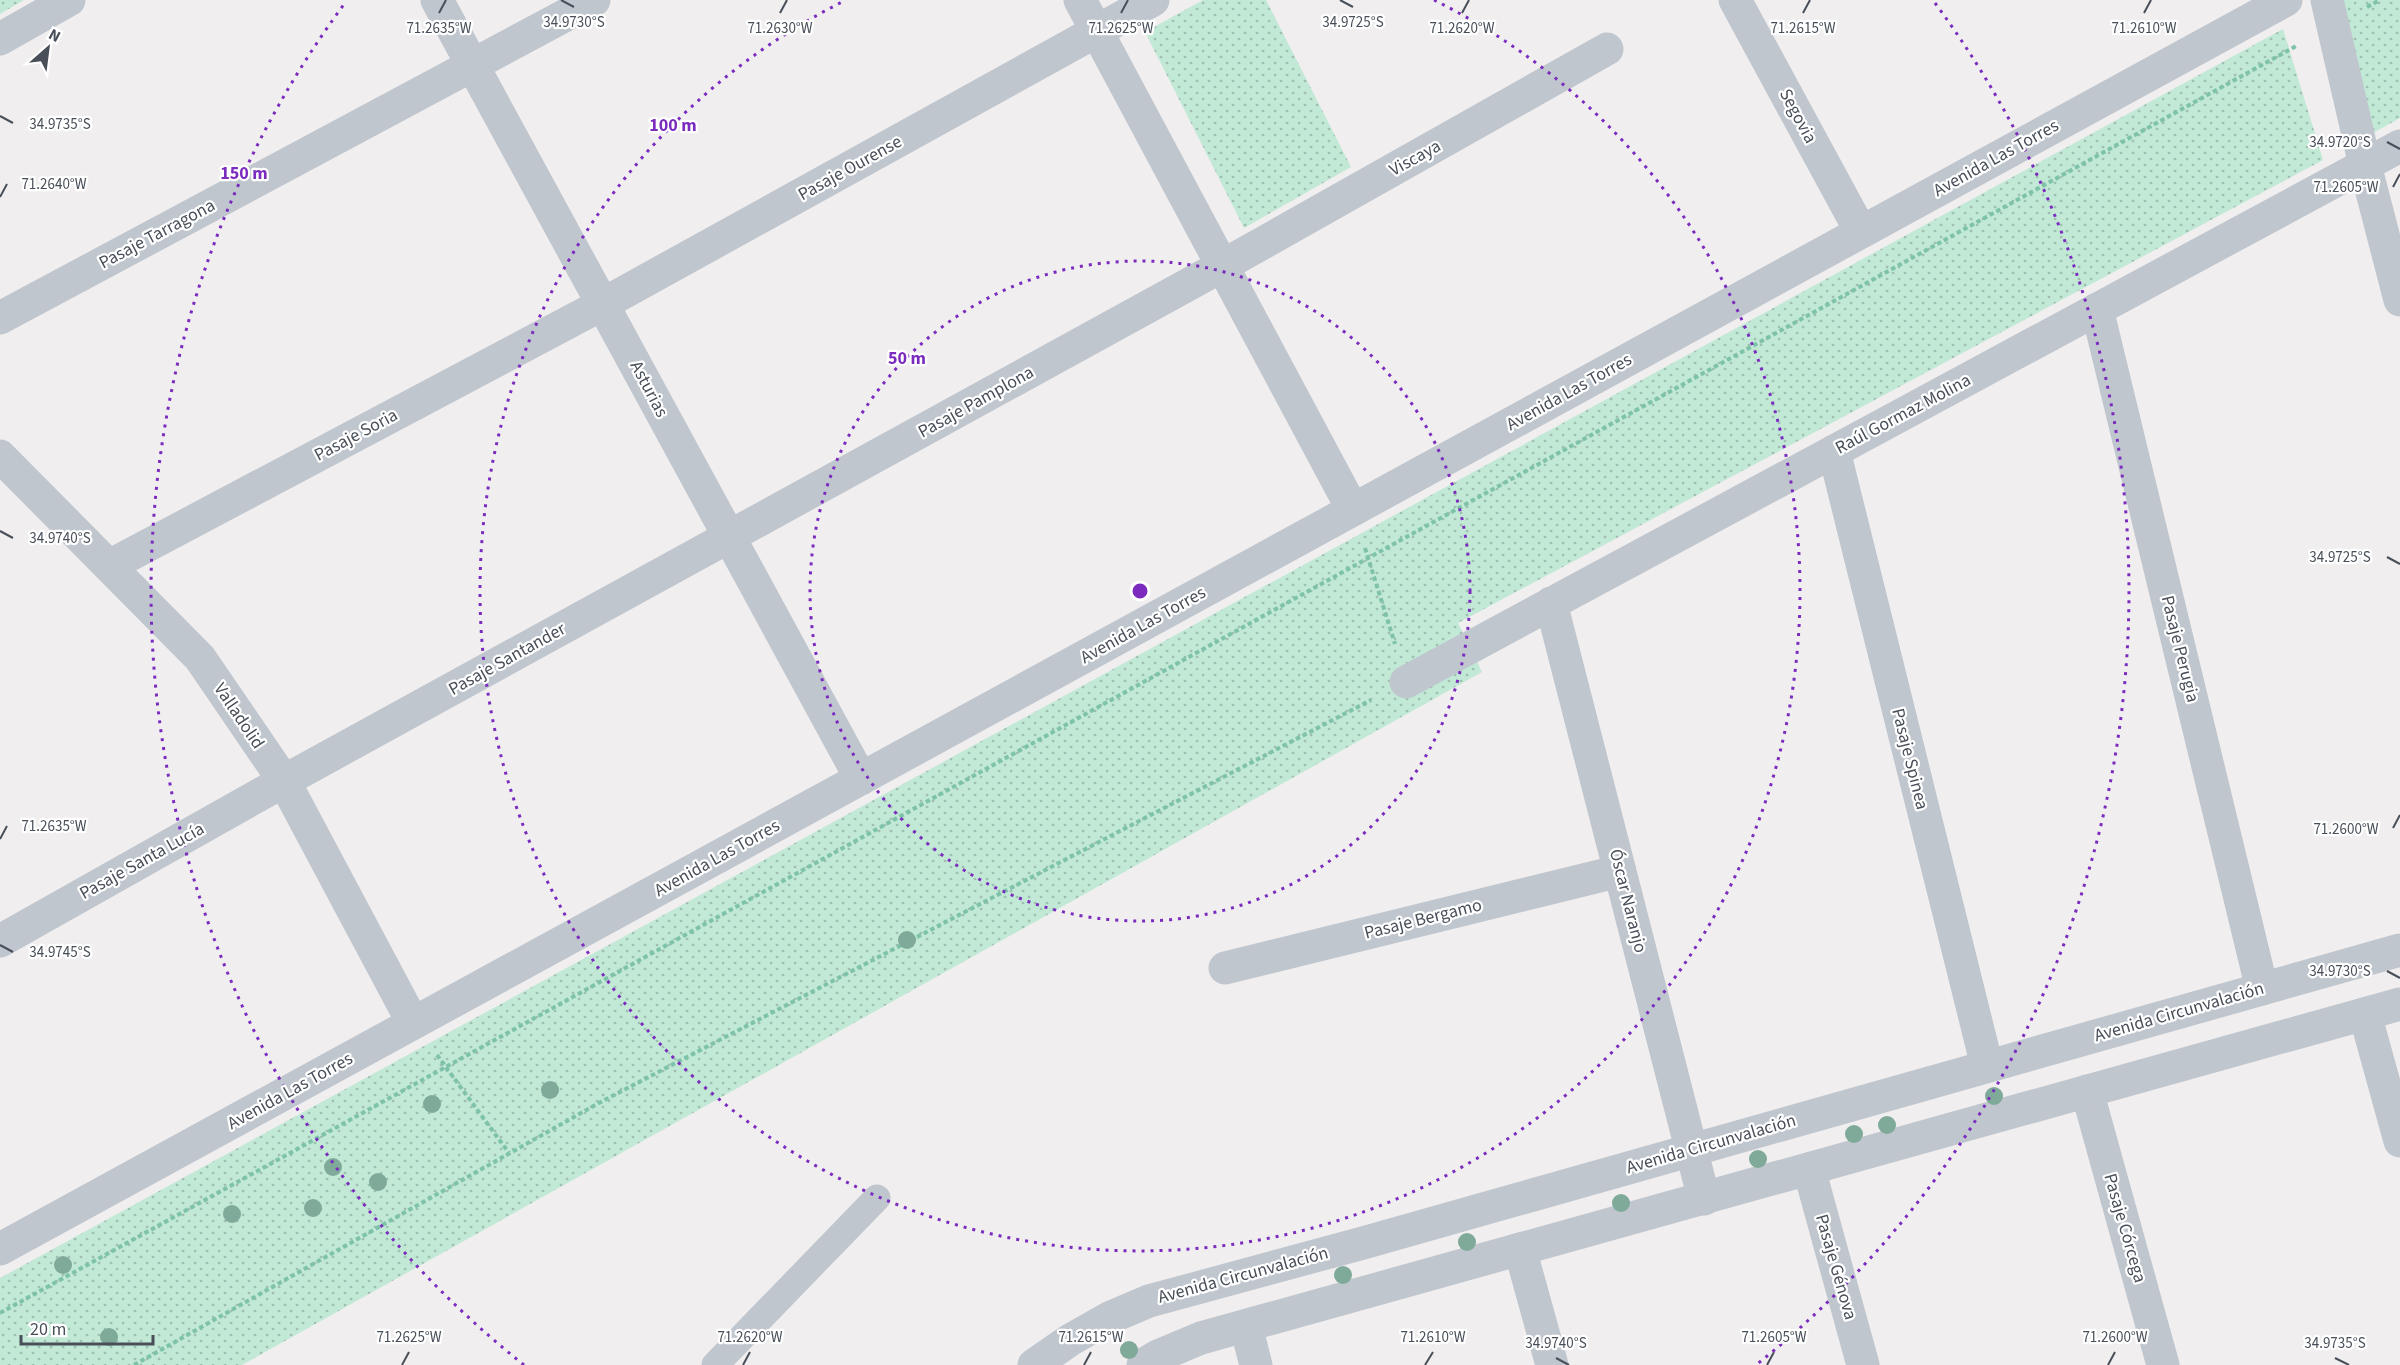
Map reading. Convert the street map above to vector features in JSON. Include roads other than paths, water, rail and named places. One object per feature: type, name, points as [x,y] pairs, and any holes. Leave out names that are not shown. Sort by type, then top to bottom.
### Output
[{"type":"street","points":[[0,39],[69,0]]},
{"type":"street","name":"Asturias","points":[[437,0],[861,779]]},
{"type":"street","name":"Pasaje Tarragona","points":[[0,318],[594,0]]},
{"type":"street","points":[[1080,0],[1353,510]]},
{"type":"street","points":[[1097,33],[1153,0]]},
{"type":"street","name":"Segovia","points":[[1735,0],[1861,232]]},
{"type":"street","name":"Avenida Las Torres","points":[[0,1249],[2286,0]]},
{"type":"street","points":[[2330,13],[2365,165],[2400,300]]},
{"type":"street","name":"Pasaje Ourense","points":[[603,304],[1097,33]]},
{"type":"street","name":"Viscaya","points":[[1222,267],[1607,49]]},
{"type":"street","name":"Raúl Gormaz Molina","points":[[1406,682],[2400,146]]},
{"type":"street","name":"Pasaje Pamplona","points":[[729,537],[1222,267]]},
{"type":"street","name":"Pasaje Soria","points":[[109,566],[603,304]]},
{"type":"street","name":"Pasaje Perugia","points":[[2097,309],[2262,989]]},
{"type":"street","name":"Pasaje Spinea","points":[[1833,451],[1987,1066]]},
{"type":"street","name":"Valladolid","points":[[0,456],[200,658],[284,781],[413,1023]]},
{"type":"street","name":"Pasaje Santander","points":[[284,781],[729,537]]},
{"type":"street","name":"Óscar Naranjo","points":[[1551,603],[1704,1198]]},
{"type":"street","name":"Pasaje Santa Lucía","points":[[0,941],[284,781]]},
{"type":"street","name":"Pasaje Bergamo","points":[[1225,968],[1620,871]]},
{"type":"street","name":"Avenida Circunvalación","points":[[1034,1365],[1070,1340],[1109,1318],[1149,1301],[2400,950]]},
{"type":"street","points":[[1143,1365],[1158,1356],[1201,1338],[2400,1004]]},
{"type":"street","points":[[2365,1014],[2400,1141]]},
{"type":"street","name":"Pasaje Córcega","points":[[2087,1091],[2163,1365]]},
{"type":"street","name":"Pasaje Génova","points":[[1809,1169],[1863,1365]]},
{"type":"street","points":[[1520,1250],[1552,1365]]},
{"type":"street","points":[[1246,1326],[1256,1365]]},
{"type":"lane","points":[[716,1365],[877,1198]]}]
